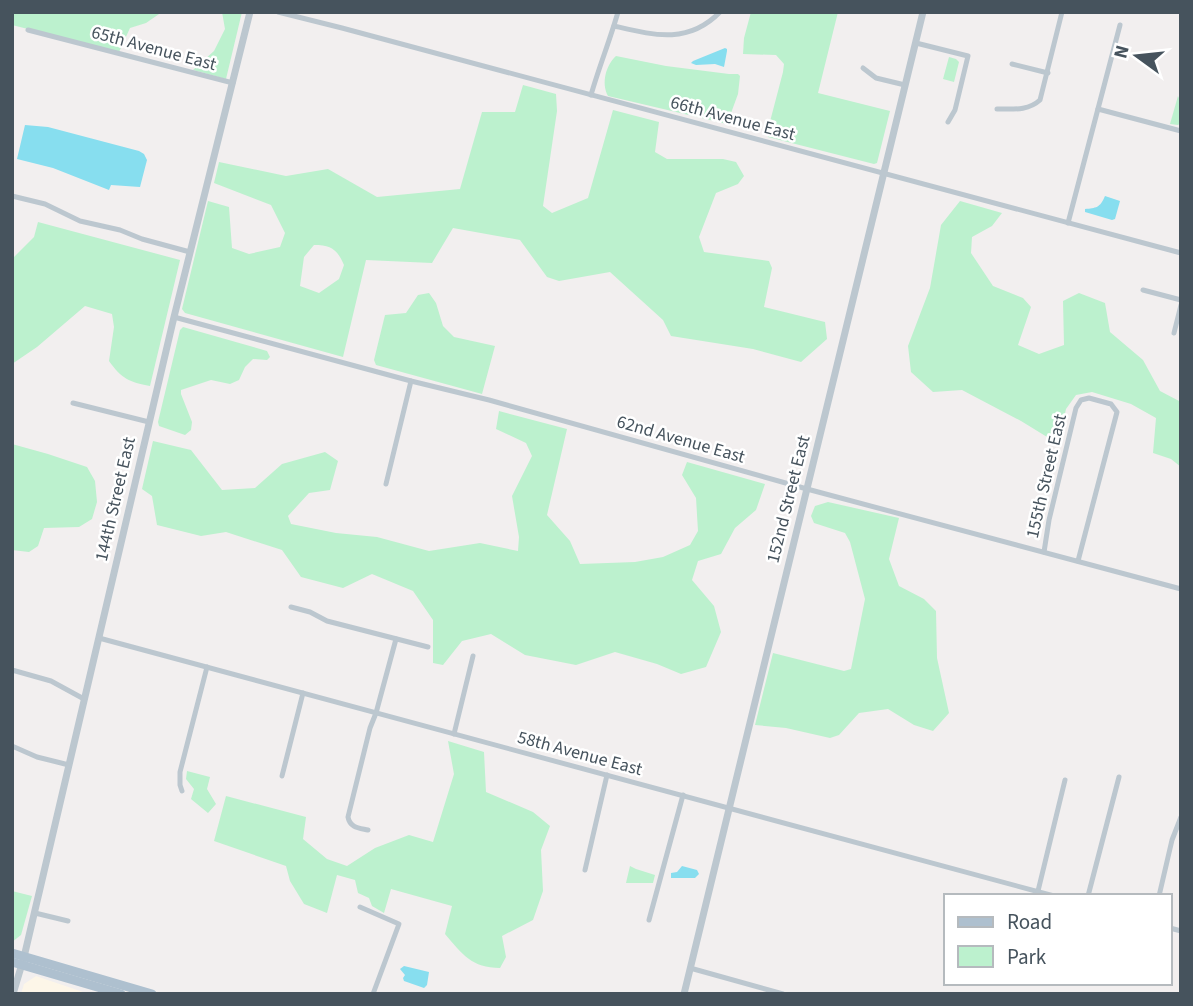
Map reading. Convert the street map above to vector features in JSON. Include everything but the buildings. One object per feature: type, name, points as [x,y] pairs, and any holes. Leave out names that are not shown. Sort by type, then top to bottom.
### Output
[{"type":"main road","points":[[12,953],[19,961],[121,994]]},
{"type":"main road","points":[[19,961],[152,994]]},
{"type":"street","name":"144th Street East","points":[[13,994],[19,961],[35,913],[174,317],[250,12]]},
{"type":"street","name":"66th Avenue East","points":[[278,12],[1181,253]]},
{"type":"street","points":[[591,95],[618,12]]},
{"type":"street","points":[[614,26],[666,36],[687,32],[712,20],[720,12]]},
{"type":"street","name":"152nd Street East","points":[[684,994],[923,12]]},
{"type":"street","points":[[997,109],[1023,109],[1040,100],[1062,12]]},
{"type":"street","points":[[1068,223],[1120,25]]},
{"type":"street","name":"65th Avenue East","points":[[28,30],[233,83]]},
{"type":"street","points":[[916,43],[968,56],[955,110],[948,122]]},
{"type":"street","points":[[1012,64],[1048,73]]},
{"type":"street","points":[[863,68],[876,78],[905,85]]},
{"type":"street","points":[[1098,109],[1181,131]]},
{"type":"street","points":[[12,196],[44,204],[80,221],[120,230],[190,252]]},
{"type":"street","points":[[1143,290],[1181,302],[1174,333]]},
{"type":"street","name":"62nd Avenue East","points":[[174,317],[489,400],[1181,590]]},
{"type":"street","points":[[386,484],[411,381]]},
{"type":"street","name":"155th Street East","points":[[1044,552],[1076,408],[1081,400],[1089,398],[1114,407],[1116,412],[1078,561]]},
{"type":"street","points":[[73,403],[149,422]]},
{"type":"street","points":[[290,607],[310,612],[327,621],[428,648]]},
{"type":"street","name":"58th Avenue East","points":[[99,638],[1048,894]]},
{"type":"street","points":[[368,830],[354,827],[348,817],[396,639]]},
{"type":"street","points":[[454,734],[473,656]]},
{"type":"street","points":[[182,791],[180,772],[206,667]]},
{"type":"street","points":[[12,670],[51,681],[84,699]]},
{"type":"street","points":[[282,776],[303,693]]},
{"type":"street","points":[[12,746],[37,757],[69,765]]},
{"type":"street","points":[[585,870],[607,775]]},
{"type":"street","points":[[1088,894],[1119,777]]},
{"type":"street","points":[[1038,891],[1066,780]]},
{"type":"street","points":[[649,920],[682,795]]},
{"type":"street","points":[[1159,894],[1172,840],[1181,817]]},
{"type":"street","points":[[360,907],[399,923],[373,994]]},
{"type":"street","points":[[35,913],[68,921]]},
{"type":"street","points":[[690,968],[783,994]]},
{"type":"shaded area","points":[[36,976],[89,994],[21,994],[24,984]]},
{"type":"green space","points":[[12,12],[162,12],[146,23],[130,28],[119,52],[12,25]]},
{"type":"green space","points":[[222,12],[242,12],[226,79],[193,70],[214,51],[225,29]]},
{"type":"green space","points":[[751,12],[838,12],[818,93],[890,111],[877,163],[768,137],[784,64],[776,55],[743,54]]},
{"type":"green space","points":[[616,56],[666,66],[738,74],[738,94],[727,124],[608,96],[606,74]]},
{"type":"green space","points":[[949,57],[959,62],[954,82],[943,79]]},
{"type":"green space","points":[[523,85],[556,94],[557,111],[543,206],[552,213],[588,198],[613,110],[659,122],[655,152],[667,159],[723,159],[736,162],[744,176],[738,184],[716,193],[699,237],[704,252],[769,261],[772,268],[764,307],[825,322],[827,339],[801,362],[753,349],[671,336],[663,320],[610,272],[559,281],[547,277],[520,240],[453,228],[432,263],[366,260],[343,357],[185,313],[182,309],[208,201],[229,207],[232,248],[249,254],[280,247],[285,233],[271,205],[214,183],[219,162],[286,176],[328,169],[377,197],[460,189],[482,112],[515,112]],"holes":[[[314,245],[333,249],[344,265],[339,279],[319,293],[300,286],[304,257]]]},
{"type":"green space","points":[[1178,96],[1181,102],[1181,123],[1170,124]]},
{"type":"green space","points":[[960,201],[1002,213],[992,226],[972,237],[971,253],[993,286],[1023,298],[1031,307],[1018,345],[1039,354],[1064,345],[1063,301],[1079,293],[1105,303],[1110,332],[1143,360],[1160,391],[1181,402],[1181,467],[1171,459],[1153,453],[1156,418],[1131,404],[1092,392],[1076,395],[1066,409],[1059,440],[1052,440],[962,390],[933,392],[911,372],[908,346],[930,288],[941,225]]},
{"type":"green space","points":[[38,222],[180,260],[150,386],[122,376],[109,361],[114,327],[112,314],[85,306],[37,347],[12,364],[12,259],[34,237]]},
{"type":"green space","points":[[429,293],[436,303],[443,326],[454,337],[495,346],[482,394],[376,365],[374,360],[385,315],[406,313],[418,295]]},
{"type":"green space","points":[[183,327],[267,351],[270,357],[267,360],[253,359],[245,367],[239,380],[230,384],[211,380],[181,390],[192,422],[191,430],[185,435],[159,426],[158,422],[180,330]]},
{"type":"green space","points":[[499,411],[567,429],[547,515],[570,541],[580,564],[635,562],[663,557],[690,545],[698,531],[696,498],[682,475],[687,462],[765,484],[756,510],[735,528],[721,554],[698,561],[692,580],[714,606],[721,632],[706,667],[681,674],[615,652],[576,665],[525,655],[491,634],[462,641],[443,665],[433,663],[433,620],[413,591],[372,574],[343,588],[301,577],[282,550],[226,532],[201,536],[157,525],[152,496],[142,489],[153,441],[191,450],[222,490],[255,488],[282,464],[325,452],[338,461],[330,490],[309,493],[288,516],[291,524],[336,533],[377,537],[429,551],[480,543],[518,551],[519,537],[512,496],[532,456],[526,443],[496,429]]},
{"type":"green space","points":[[12,444],[87,467],[95,481],[97,502],[92,519],[79,527],[44,528],[38,546],[29,552],[12,550]]},
{"type":"green space","points":[[828,502],[899,518],[889,559],[899,586],[924,599],[936,611],[937,658],[949,713],[933,731],[914,725],[888,709],[859,713],[839,735],[830,738],[786,728],[755,725],[773,653],[844,671],[851,669],[865,599],[850,542],[845,533],[814,523],[811,516],[815,506]]},
{"type":"green space","points":[[448,741],[484,752],[486,792],[533,812],[550,826],[541,850],[543,891],[533,920],[502,936],[506,957],[500,968],[475,963],[462,954],[445,934],[452,906],[391,889],[384,913],[372,906],[369,898],[358,893],[355,880],[337,875],[327,913],[304,904],[290,881],[286,866],[214,841],[226,796],[306,817],[303,839],[327,859],[347,866],[375,848],[409,835],[433,842],[454,774]]},
{"type":"green space","points":[[187,771],[210,777],[207,789],[216,804],[208,813],[191,799],[194,789],[186,779]]},
{"type":"green space","points":[[630,866],[655,875],[653,883],[626,883]]},
{"type":"green space","points":[[12,891],[32,896],[21,935],[12,942]]},
{"type":"water","points":[[725,48],[727,51],[724,67],[691,63],[693,61]]},
{"type":"water","points":[[25,125],[48,127],[139,151],[147,160],[140,187],[111,185],[109,190],[53,168],[17,159]]},
{"type":"water","points":[[1105,196],[1120,201],[1115,219],[1085,212],[1085,209],[1099,205]]},
{"type":"water","points":[[682,866],[697,870],[699,874],[695,878],[671,878],[671,873],[677,872]]},
{"type":"water","points":[[404,966],[429,972],[427,985],[424,988],[404,981],[405,975],[400,969]]}]
